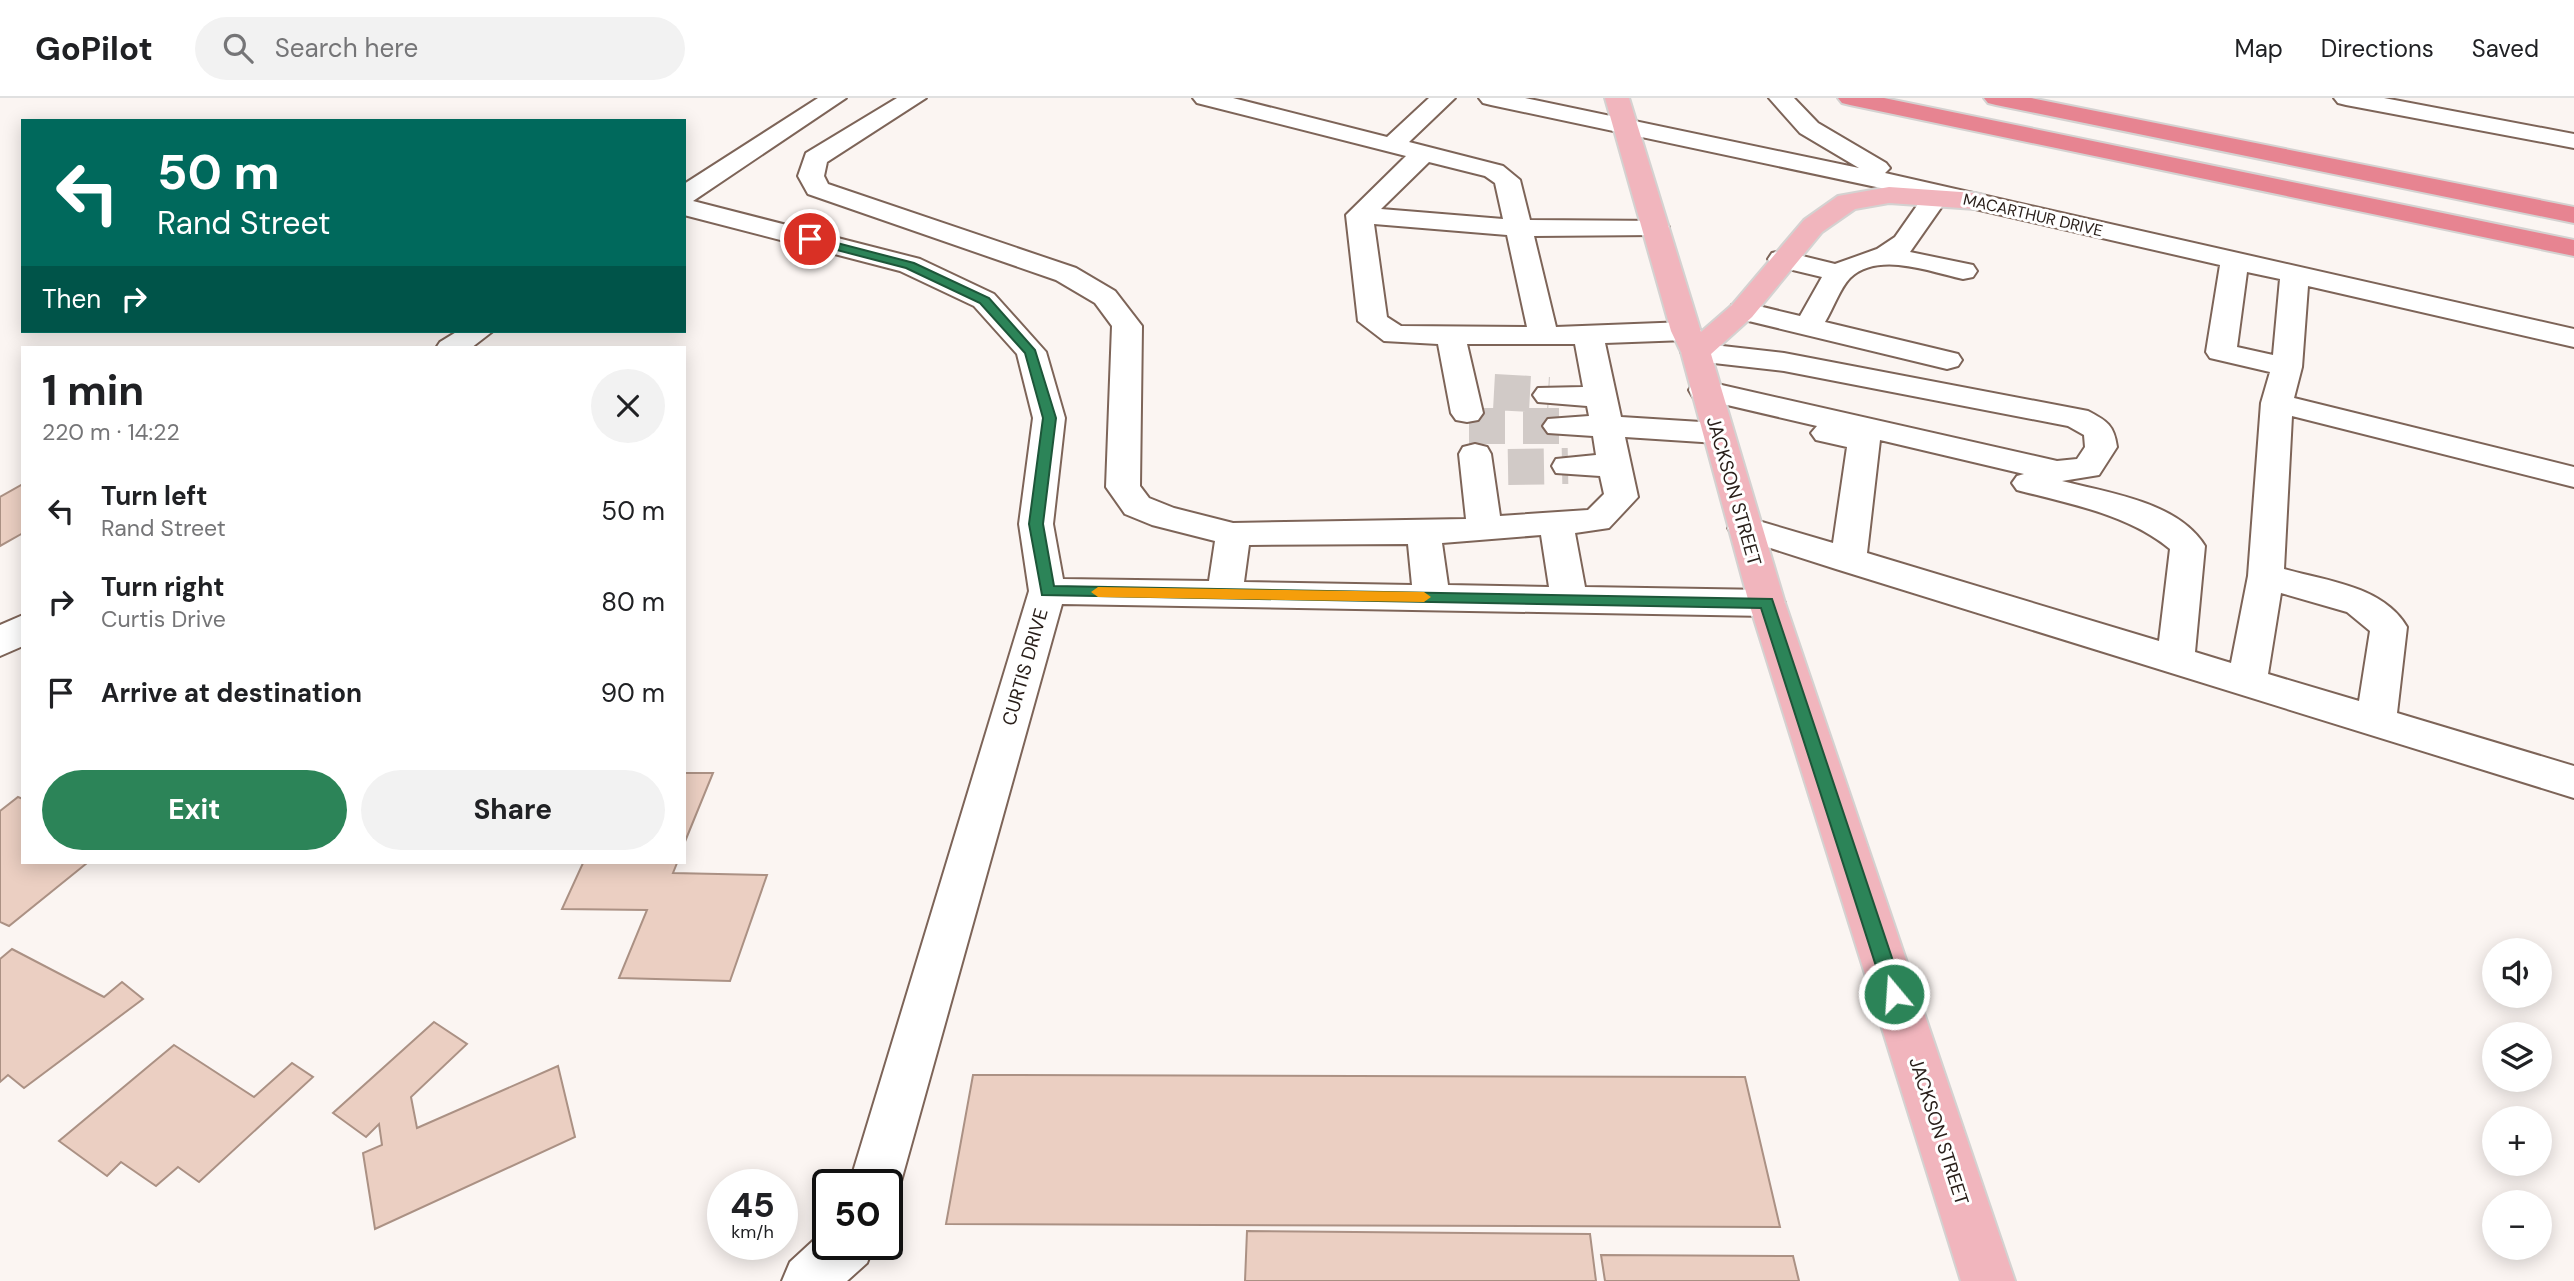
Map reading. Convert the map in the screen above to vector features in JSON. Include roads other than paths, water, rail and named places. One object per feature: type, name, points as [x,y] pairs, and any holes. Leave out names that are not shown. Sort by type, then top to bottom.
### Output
[{"type":"highway","points":[[1850,98],[2574,248]]},
{"type":"highway","points":[[1996,98],[2574,215]]},
{"type":"main road","name":"JACKSON STREET","points":[[1622,113],[1767,603],[1988,1281]]},
{"type":"main road","points":[[1691,341],[1742,311],[1782,259],[1813,226],[1847,202],[1889,195],[1933,195],[1975,201]]},
{"type":"street","points":[[686,195],[834,98]]},
{"type":"street","points":[[914,98],[815,158],[811,176],[817,189],[1066,274],[1105,297],[1127,326],[1123,487],[1136,506],[1164,517],[1233,534],[1424,533],[1597,520],[1621,497],[1588,334]]},
{"type":"street","points":[[1205,98],[1494,171],[1507,180],[1544,336]]},
{"type":"street","points":[[1392,145],[1443,98]]},
{"type":"street","points":[[1491,98],[1622,113],[1933,195]]},
{"type":"street","points":[[1781,98],[1809,128],[1851,155],[1933,195]]},
{"type":"street","points":[[2346,98],[2574,141]]},
{"type":"street","points":[[1359,215],[1423,154]]},
{"type":"street","points":[[1808,327],[1839,273],[1858,263],[1887,254],[1905,243],[1933,195]]},
{"type":"street","name":"MACARTHUR DRIVE","points":[[1975,201],[2574,338]]},
{"type":"street","name":"CURTIS DRIVE","points":[[686,208],[910,265],[984,300],[1031,352],[1049,418],[1036,524],[1047,591],[879,1169]]},
{"type":"street","points":[[1359,215],[1520,228],[1656,227]]},
{"type":"street","points":[[1359,215],[1373,321],[1394,335],[1451,337],[1588,334],[1691,341],[1784,362],[1906,383],[2077,418],[2099,430],[2101,447],[2087,468],[2057,471],[1898,435],[1711,412],[1604,411],[1549,396]]},
{"type":"street","points":[[1887,254],[1963,271]]},
{"type":"street","points":[[1782,259],[1839,273]]},
{"type":"street","points":[[2235,261],[2221,352],[2287,367]]},
{"type":"street","points":[[2247,682],[2266,576],[2277,403],[2287,367],[2295,274]]},
{"type":"street","points":[[1742,311],[1947,360]]},
{"type":"street","points":[[454,346],[475,333]]},
{"type":"street","points":[[1451,337],[1464,402],[1494,392]]},
{"type":"street","points":[[1898,435],[1906,383]]},
{"type":"street","points":[[2277,403],[2574,477]]},
{"type":"street","points":[[1559,426],[1604,411]]},
{"type":"street","points":[[1711,412],[1864,440],[2103,502],[2159,522],[2188,546],[2175,660]]},
{"type":"street","points":[[1848,561],[1864,440]]},
{"type":"street","points":[[1485,529],[1486,463]]},
{"type":"street","points":[[1568,466],[1615,465]]},
{"type":"street","points":[[1556,524],[1569,600]]},
{"type":"street","points":[[1745,528],[2574,782]]},
{"type":"street","points":[[1424,533],[1432,597]]},
{"type":"street","points":[[1225,593],[1233,534]]},
{"type":"street","points":[[2266,576],[2360,603],[2389,627],[2376,721]]},
{"type":"street","points":[[1047,591],[1767,603]]},
{"type":"street","points":[[0,643],[21,629]]},
{"type":"street","points":[[809,1281],[831,1260]]},
{"type":"tunnel","points":[[1494,392],[1549,395]]},
{"type":"tunnel","points":[[1469,426],[1559,426]]},
{"type":"tunnel","points":[[1508,467],[1568,466]]}]
